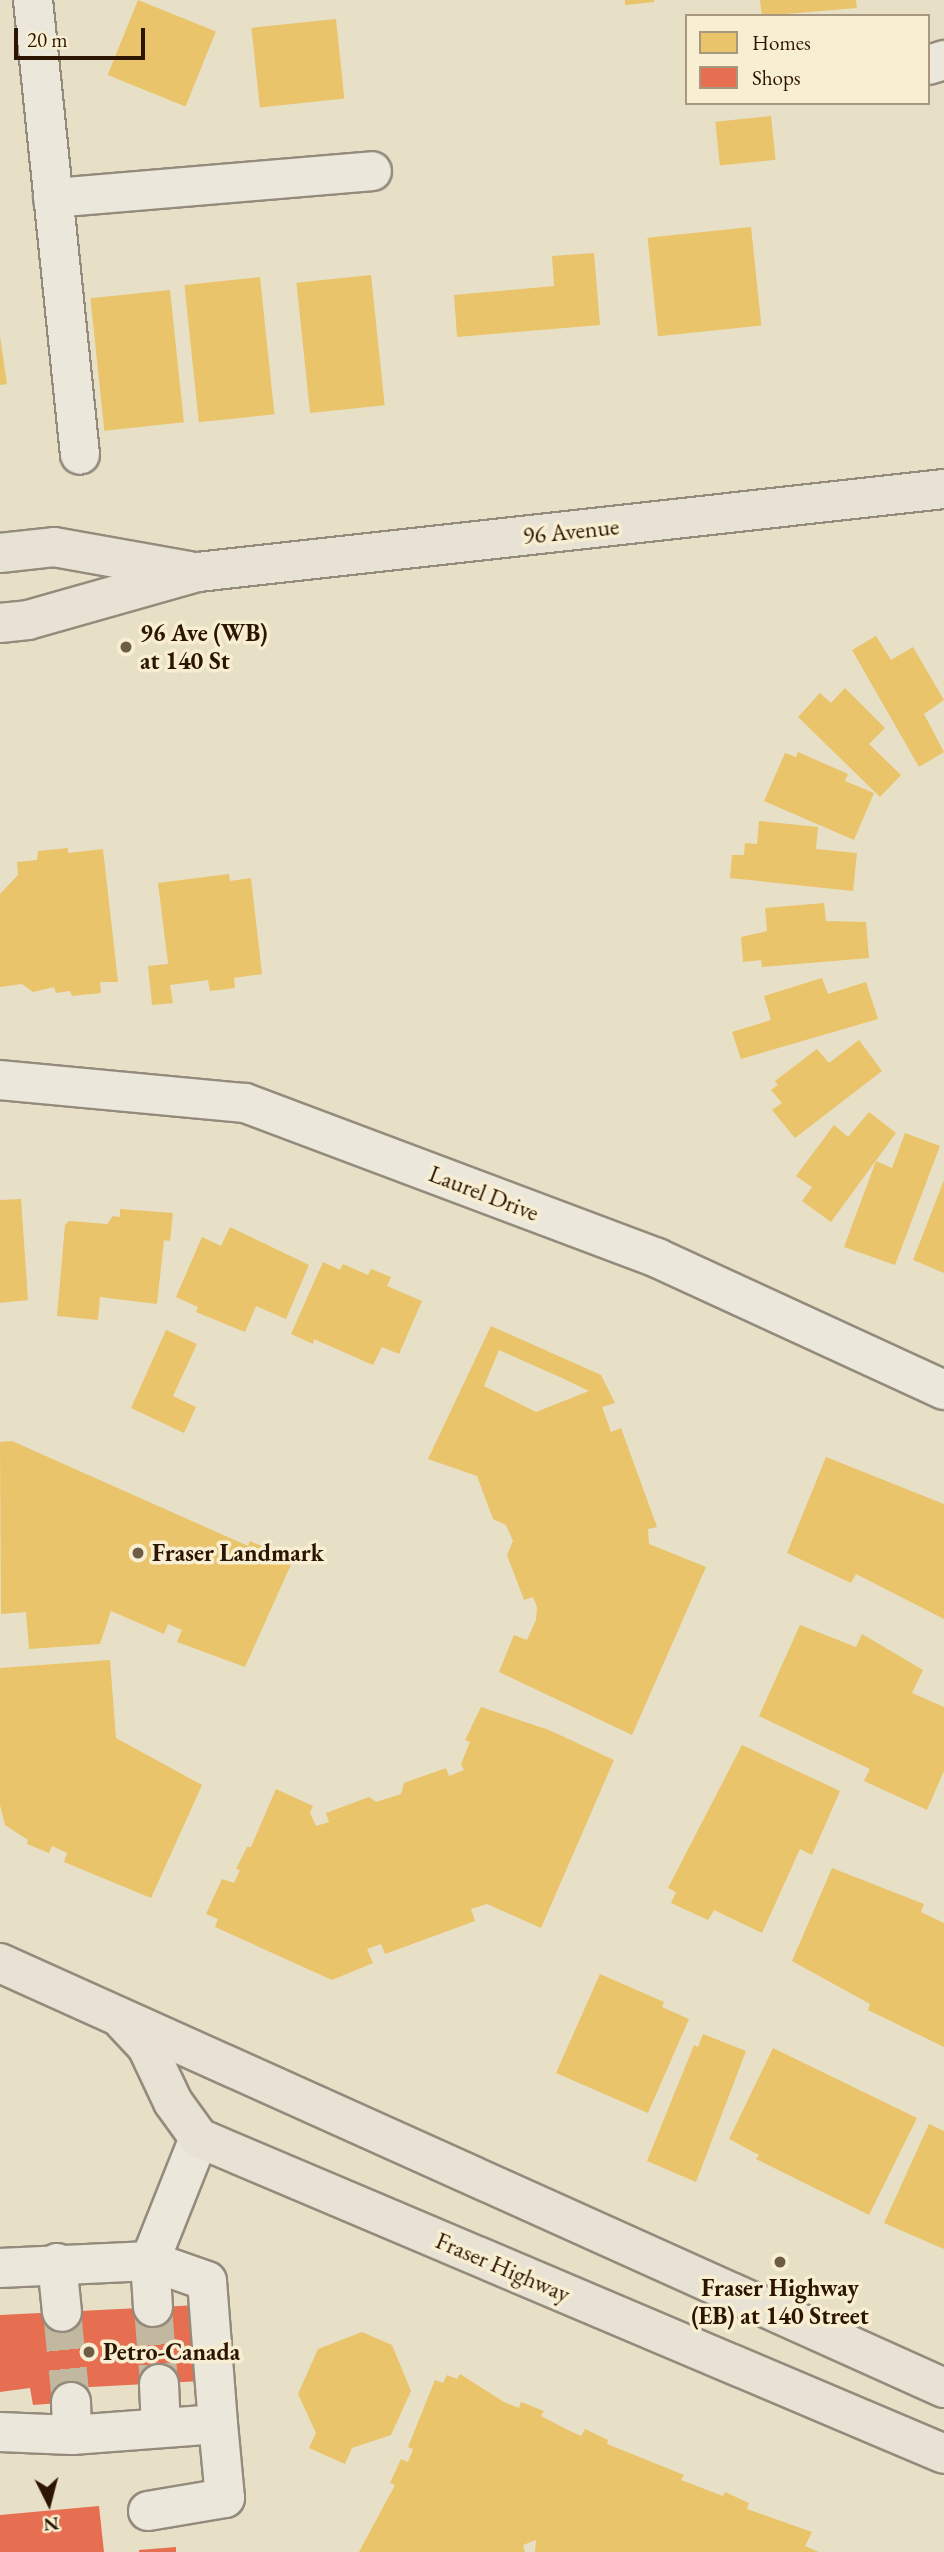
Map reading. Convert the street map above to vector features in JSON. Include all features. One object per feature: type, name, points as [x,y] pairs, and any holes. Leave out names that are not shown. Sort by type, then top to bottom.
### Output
[{"type":"main road","name":"96 Avenue","points":[[0,623],[28,620],[198,572],[944,489]]},
{"type":"main road","name":"96 Avenue","points":[[0,553],[54,547],[198,572]]},
{"type":"main road","points":[[0,1963],[944,2388]]},
{"type":"main road","points":[[117,2015],[147,2047],[173,2102],[199,2138]]},
{"type":"main road","name":"Fraser Highway","points":[[199,2138],[944,2454]]},
{"type":"street","points":[[33,0],[80,455]]},
{"type":"street","points":[[53,198],[372,172]]},
{"type":"street","name":"Laurel Drive","points":[[0,1080],[245,1102],[657,1258],[944,1390]]},
{"type":"street","points":[[153,2308],[150,2261],[199,2138]]},
{"type":"street","points":[[0,2268],[58,2263],[150,2261],[207,2281],[225,2498],[148,2511]]},
{"type":"street","points":[[58,2263],[62,2312]]},
{"type":"street","points":[[159,2384],[161,2428]]},
{"type":"street","points":[[0,2432],[71,2419],[161,2428],[218,2424]]},
{"type":"building: Homes","points":[[138,0],[216,31],[186,107],[108,75]]},
{"type":"building: Homes","points":[[625,0],[654,0],[654,2],[625,5]]},
{"type":"building: Homes","points":[[760,0],[856,0],[857,8],[786,14],[762,14]]},
{"type":"building: Homes","points":[[336,19],[344,99],[260,107],[251,28]]},
{"type":"building: Homes","points":[[771,116],[776,160],[720,166],[715,122]]},
{"type":"building: Homes","points":[[751,227],[761,325],[658,336],[648,238]]},
{"type":"building: Homes","points":[[594,253],[600,325],[457,337],[454,295],[554,286],[552,256]]},
{"type":"building: Homes","points":[[371,275],[385,405],[310,413],[296,283]]},
{"type":"building: Homes","points":[[260,277],[274,414],[199,422],[184,285]]},
{"type":"building: Homes","points":[[170,290],[184,422],[104,431],[90,298]]},
{"type":"building: Homes","points":[[0,336],[7,384],[0,385]]},
{"type":"building: Homes","points":[[876,636],[891,660],[913,647],[944,700],[924,714],[944,752],[919,767],[852,650]]},
{"type":"building: Homes","points":[[845,688],[885,728],[869,744],[901,775],[880,797],[798,717],[820,693],[831,703]]},
{"type":"building: Homes","points":[[798,752],[848,774],[845,781],[874,793],[854,840],[764,801],[785,753],[796,757]]},
{"type":"building: Homes","points":[[759,821],[818,827],[816,849],[857,853],[853,891],[730,878],[732,855],[744,855],[745,843],[757,844]]},
{"type":"building: Homes","points":[[68,848],[68,853],[103,849],[118,982],[100,982],[101,993],[72,996],[70,991],[56,993],[54,987],[33,992],[22,984],[0,987],[0,894],[18,875],[17,862],[37,860],[38,851]]},
{"type":"building: Homes","points":[[229,874],[230,881],[251,878],[262,974],[234,978],[235,988],[210,991],[208,980],[170,985],[173,1003],[152,1005],[148,966],[168,964],[158,883]]},
{"type":"building: Homes","points":[[824,903],[826,921],[866,922],[869,958],[762,967],[761,960],[743,962],[741,937],[767,931],[765,908]]},
{"type":"building: Homes","points":[[822,978],[828,994],[866,982],[878,1019],[741,1059],[732,1032],[771,1020],[764,996]]},
{"type":"building: Homes","points":[[859,1040],[882,1071],[795,1138],[772,1110],[782,1103],[771,1090],[778,1085],[775,1081],[817,1049],[829,1063]]},
{"type":"building: Homes","points":[[869,1112],[896,1133],[831,1222],[802,1201],[812,1187],[796,1176],[834,1125],[848,1137]]},
{"type":"building: Homes","points":[[905,1133],[940,1146],[895,1265],[844,1247],[876,1161],[892,1168]]},
{"type":"building: Homes","points":[[944,1180],[944,1273],[913,1260]]},
{"type":"building: Homes","points":[[21,1199],[28,1300],[0,1303],[0,1200]]},
{"type":"building: Homes","points":[[120,1209],[173,1213],[170,1241],[164,1240],[157,1304],[100,1297],[98,1320],[57,1316],[65,1225],[69,1221],[107,1224],[113,1216],[120,1217]]},
{"type":"building: Homes","points":[[230,1227],[309,1265],[286,1319],[256,1306],[245,1332],[196,1312],[198,1307],[176,1297],[202,1237],[221,1246]]},
{"type":"building: Homes","points":[[323,1262],[340,1270],[343,1264],[368,1275],[371,1269],[391,1277],[387,1286],[422,1301],[399,1354],[382,1347],[373,1365],[314,1339],[313,1344],[291,1334]]},
{"type":"building: Homes","points":[[491,1326],[601,1375],[615,1403],[602,1407],[611,1432],[621,1428],[657,1527],[648,1529],[649,1544],[706,1567],[632,1735],[499,1672],[514,1635],[527,1640],[536,1620],[537,1607],[533,1597],[524,1600],[507,1555],[513,1541],[506,1525],[493,1519],[477,1476],[428,1459]],"holes":[[[499,1350],[589,1391],[536,1412],[484,1386]]]},
{"type":"building: Homes","points":[[166,1330],[197,1344],[173,1396],[196,1407],[184,1433],[131,1408]]},
{"type":"building: Homes","name":"Fraser Landmark","points":[[12,1441],[248,1546],[250,1541],[293,1560],[245,1667],[177,1642],[182,1630],[168,1624],[164,1634],[111,1611],[100,1644],[29,1649],[26,1612],[1,1614],[0,1442]]},
{"type":"building: Homes","points":[[826,1457],[944,1504],[944,1619],[856,1574],[851,1583],[787,1553]]},
{"type":"building: Homes","points":[[800,1625],[856,1647],[862,1634],[923,1670],[912,1693],[944,1707],[944,1771],[927,1810],[864,1781],[870,1769],[759,1716]]},
{"type":"building: Homes","points":[[110,1660],[116,1738],[202,1785],[151,1898],[64,1862],[67,1853],[52,1846],[49,1853],[27,1844],[28,1840],[5,1825],[0,1805],[0,1668]]},
{"type":"building: Homes","points":[[481,1707],[549,1730],[614,1760],[541,1928],[487,1904],[471,1909],[475,1921],[385,1954],[381,1944],[367,1949],[373,1963],[332,1980],[215,1927],[218,1919],[206,1914],[222,1879],[234,1883],[240,1870],[236,1869],[247,1847],[251,1847],[276,1789],[313,1806],[310,1813],[316,1826],[329,1822],[326,1813],[369,1797],[376,1802],[401,1794],[404,1783],[446,1768],[449,1776],[464,1770],[461,1764],[470,1742],[465,1740]]},
{"type":"building: Homes","points":[[742,1745],[840,1791],[812,1855],[800,1849],[762,1933],[714,1910],[708,1920],[671,1903],[676,1892],[668,1888]]},
{"type":"building: Homes","points":[[832,1868],[924,1904],[921,1912],[944,1923],[944,2047],[868,2010],[870,2004],[792,1961]]},
{"type":"building: Homes","points":[[600,1974],[664,2002],[662,2007],[689,2019],[648,2113],[556,2073]]},
{"type":"building: Homes","points":[[703,2034],[746,2051],[696,2182],[647,2161],[694,2045],[698,2047]]},
{"type":"building: Homes","points":[[773,2048],[917,2118],[869,2215],[756,2159],[759,2155],[729,2139]]},
{"type":"building: Homes","points":[[929,2124],[944,2131],[944,2249],[884,2223]]},
{"type":"building: Homes","points":[[362,2332],[392,2345],[411,2391],[391,2435],[352,2448],[345,2464],[309,2448],[316,2433],[298,2394],[318,2349]]},
{"type":"building: Homes","points":[[460,2374],[504,2402],[519,2408],[521,2402],[544,2411],[541,2416],[581,2436],[585,2429],[608,2440],[607,2444],[684,2475],[681,2480],[723,2496],[725,2492],[749,2503],[747,2509],[812,2532],[805,2546],[819,2552],[535,2552],[536,2540],[523,2545],[525,2552],[359,2552],[395,2485],[390,2483],[401,2459],[408,2462],[413,2449],[408,2447],[435,2380],[443,2383],[447,2375],[457,2379]]},
{"type":"building: Shops","points":[[199,2305],[202,2381],[72,2388],[74,2402],[33,2405],[30,2388],[0,2392],[0,2315]]},
{"type":"building: Shops","points":[[99,2506],[104,2552],[0,2552],[0,2515]]},
{"type":"building: Shops","points":[[176,2547],[176,2552],[139,2552],[139,2550]]},
{"type":"tunnel","points":[[153,2307],[159,2384]]},
{"type":"tunnel","points":[[62,2312],[71,2402]]},
{"type":"place","name":"96 Ave (WB) at 140 St","points":[[126,647]]},
{"type":"place","name":"Fraser Landmark","points":[[138,1553]]},
{"type":"place","name":"Fraser Highway (EB) at 140 Street","points":[[780,2262]]},
{"type":"place","name":"Petro-Canada","points":[[89,2352]]}]
